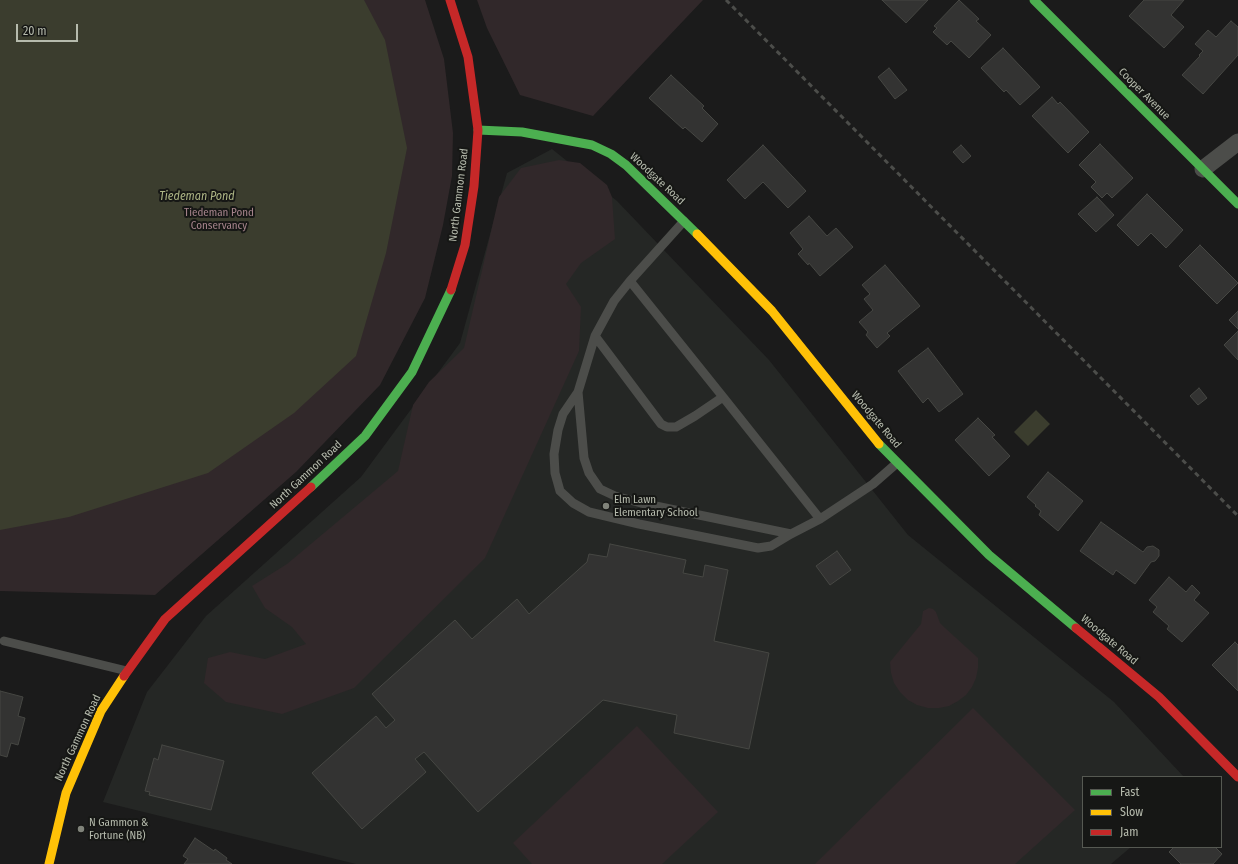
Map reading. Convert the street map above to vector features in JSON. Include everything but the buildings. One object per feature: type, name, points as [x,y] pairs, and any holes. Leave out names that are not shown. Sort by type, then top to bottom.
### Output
[{"type":"street","name":"North Gammon Road","points":[[49,864],[66,793],[101,711],[113,691],[165,619],[308,490],[365,436],[412,372],[436,323],[452,288],[465,245],[474,186],[478,130],[468,58],[450,0]]},
{"type":"street","name":"Cooper Avenue","points":[[1034,0],[1238,204]]},
{"type":"street","name":"Woodgate Road","points":[[478,130],[522,132],[592,145],[611,154],[626,165],[684,221],[772,311],[883,449],[989,555],[1160,697],[1238,777]]},
{"type":"street","points":[[1203,169],[1238,142]]},
{"type":"lane","points":[[684,221],[665,240],[614,301],[596,336],[578,392],[562,414],[558,430],[554,454],[555,473],[560,491],[573,503],[589,512],[758,548],[771,546],[820,519],[873,484],[897,463]]},
{"type":"lane","points":[[630,281],[820,519]]},
{"type":"lane","points":[[596,336],[661,424],[667,427],[676,427],[723,397]]},
{"type":"lane","points":[[578,392],[584,458],[589,473],[600,488],[615,496],[641,503],[791,534]]},
{"type":"lane","points":[[4,641],[128,672]]},
{"type":"shaded area","name":"Elm Lawn Elementary School","points":[[552,149],[617,201],[769,360],[908,535],[1114,702],[1183,776],[1082,776],[1082,848],[1130,848],[1111,864],[356,864],[103,802],[147,692],[206,616],[361,477],[460,343],[507,173]]},
{"type":"green space","name":"Tiedeman Pond","points":[[0,0],[425,0],[444,59],[453,133],[452,176],[443,225],[425,298],[380,385],[296,472],[155,595],[0,591]]},
{"type":"green space","points":[[477,0],[703,0],[593,116],[520,95],[487,28]]},
{"type":"green space","points":[[559,160],[580,163],[607,185],[612,197],[615,239],[581,263],[566,284],[581,307],[579,351],[485,558],[354,688],[282,714],[226,702],[204,683],[208,658],[230,652],[265,659],[306,644],[292,627],[265,608],[252,586],[287,564],[398,471],[413,405],[429,382],[464,348],[499,197],[521,168]]},
{"type":"green space","points":[[929,608],[936,612],[940,623],[978,658],[976,678],[966,695],[949,706],[939,708],[928,708],[917,705],[908,700],[894,683],[891,673],[890,662],[921,624],[923,611]]},
{"type":"green space","points":[[973,708],[1075,810],[1015,864],[815,864]]},
{"type":"green space","points":[[637,726],[718,812],[662,864],[532,864],[513,843]]},
{"type":"water","name":"Tiedeman Pond","points":[[0,0],[364,0],[385,40],[407,148],[386,253],[356,356],[294,413],[208,473],[69,517],[0,530]]},
{"type":"water","points":[[1036,410],[1050,424],[1028,446],[1014,432]]},
{"type":"railway","points":[[726,0],[1238,516]]},
{"type":"traffic: fast","points":[[1034,0],[1238,204]]},
{"type":"traffic: fast","points":[[478,130],[522,132],[592,145],[611,154],[626,165],[697,234]]},
{"type":"traffic: fast","points":[[311,487],[365,436],[412,372],[451,290]]},
{"type":"traffic: fast","points":[[879,444],[989,555],[1076,628]]},
{"type":"traffic: slow","points":[[697,234],[772,311],[879,444]]},
{"type":"traffic: slow","points":[[49,864],[66,793],[101,711],[124,676]]},
{"type":"traffic: jam","points":[[450,0],[468,57],[478,130],[474,186],[465,245],[451,290]]},
{"type":"traffic: jam","points":[[124,676],[165,619],[311,487]]},
{"type":"traffic: jam","points":[[1076,628],[1159,697],[1238,777]]},
{"type":"place","name":"Elm Lawn Elementary School","points":[[606,506]]},
{"type":"place","name":"N Gammon & Fortune (NB)","points":[[81,829]]},
{"type":"park label","name":"Tiedeman Pond Conservancy","points":[[219,219]]}]
